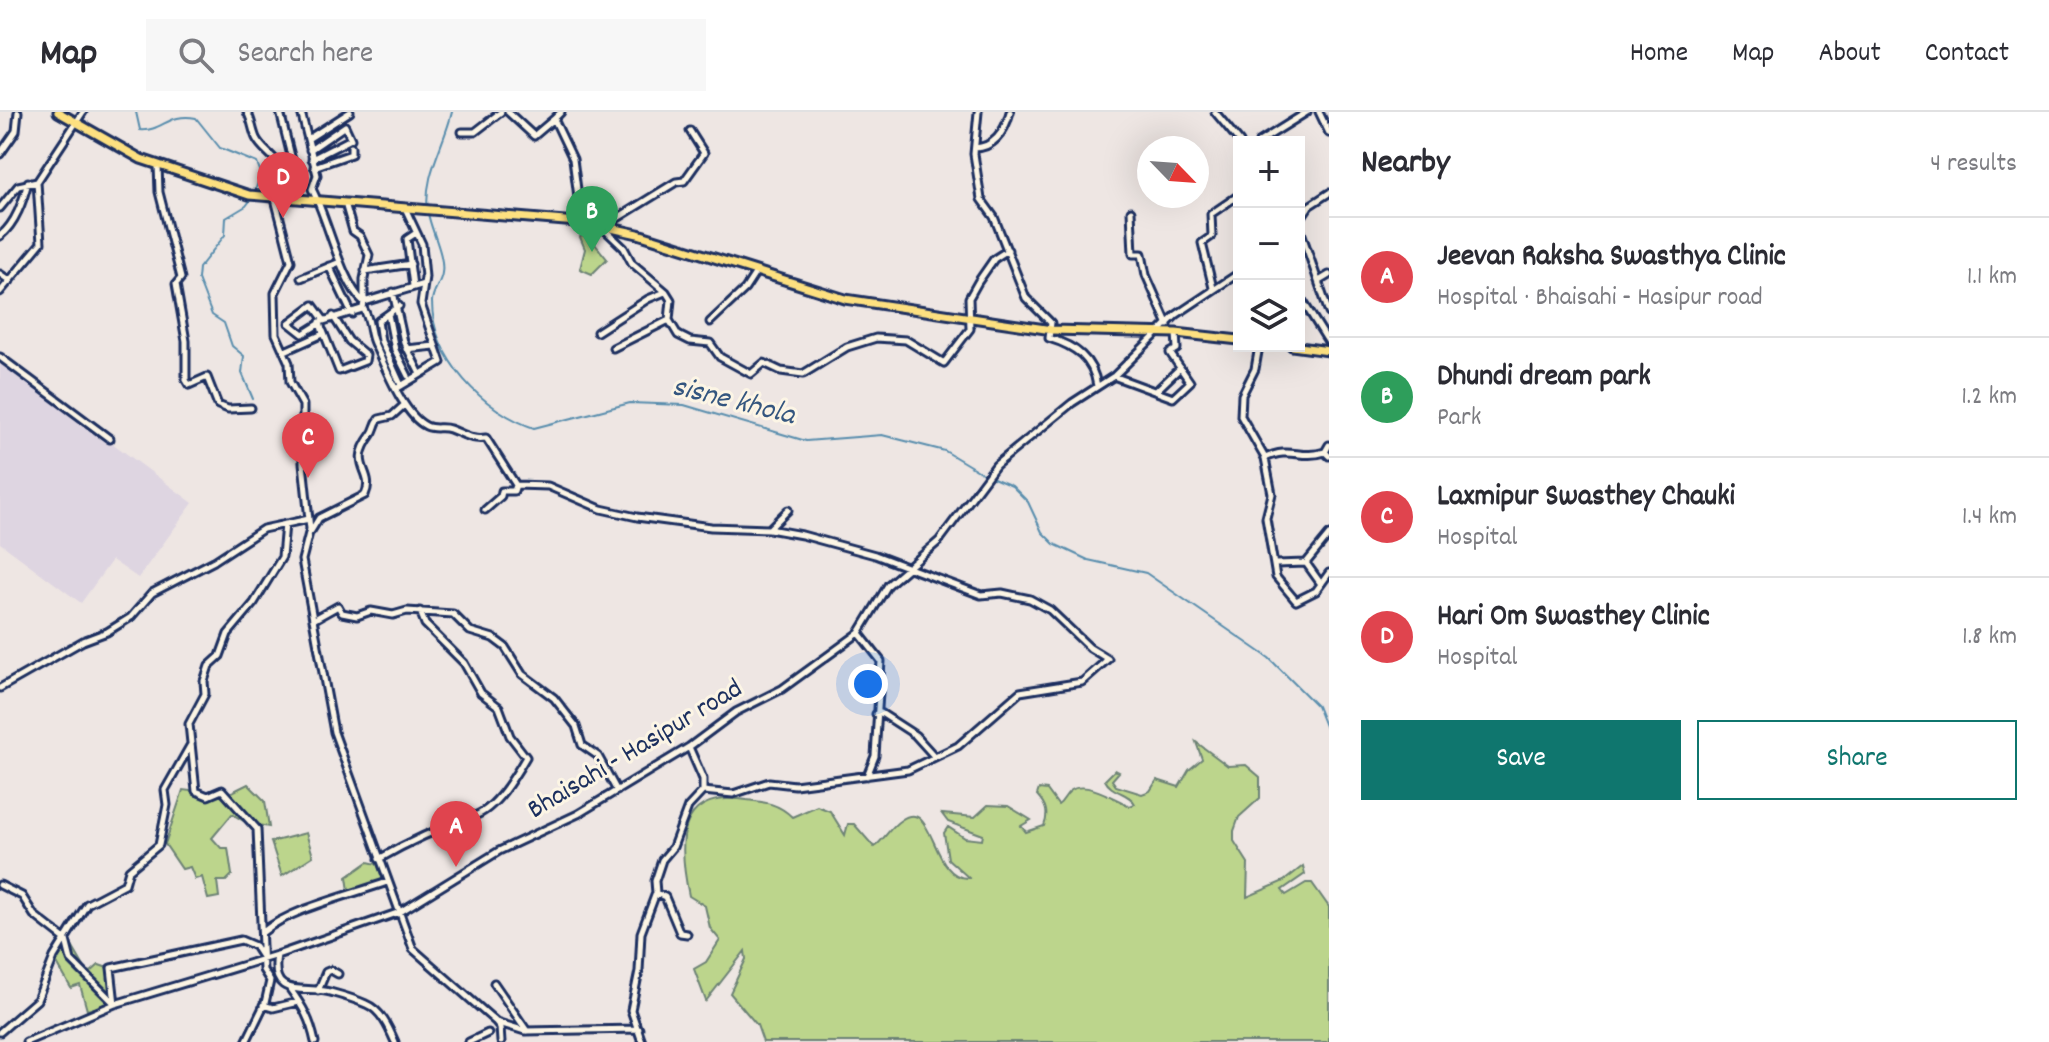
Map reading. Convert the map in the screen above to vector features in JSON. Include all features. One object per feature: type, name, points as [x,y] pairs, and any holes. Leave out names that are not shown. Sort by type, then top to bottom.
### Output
[{"type":"main road","points":[[58,112],[127,152],[237,192],[275,199],[291,197],[404,206],[457,214],[589,223],[845,299],[1052,330],[1176,333],[1233,339]]},
{"type":"main road","points":[[1305,348],[1329,351]]},
{"type":"street","points":[[0,154],[16,131],[18,112]]},
{"type":"street","points":[[0,292],[41,243],[37,182],[83,112]]},
{"type":"street","points":[[247,112],[256,140],[273,156],[284,175],[284,189],[291,197]]},
{"type":"street","points":[[280,112],[293,159],[291,197]]},
{"type":"street","points":[[301,112],[317,175],[312,189],[340,262],[372,325],[379,357],[399,387]]},
{"type":"street","points":[[308,139],[350,112]]},
{"type":"street","points":[[462,132],[475,132],[501,112]]},
{"type":"street","points":[[508,112],[534,136],[561,112]]},
{"type":"street","points":[[978,112],[975,148],[981,199],[994,217],[1026,298],[1051,323],[1049,338],[1070,345],[1089,361],[1097,387]]},
{"type":"street","points":[[975,148],[992,143],[1004,129],[1010,112]]},
{"type":"street","points":[[1215,112],[1235,136]]},
{"type":"street","points":[[1269,136],[1307,112]]},
{"type":"street","points":[[1319,112],[1329,133]]},
{"type":"street","points":[[554,119],[573,159],[574,187],[591,214],[589,223]]},
{"type":"street","points":[[310,150],[345,126],[350,132],[351,139],[312,159]]},
{"type":"street","points":[[612,228],[616,219],[684,181],[704,153],[690,131]]},
{"type":"street","points":[[314,167],[351,154],[351,147]]},
{"type":"street","points":[[158,165],[159,192],[181,278],[176,284],[186,341],[186,380],[189,385],[207,377],[218,405],[228,409],[251,408]]},
{"type":"street","points":[[0,208],[10,192],[28,182],[37,182]]},
{"type":"street","points":[[0,236],[20,207],[28,182]]},
{"type":"street","points":[[1305,213],[1309,206],[1329,193]]},
{"type":"street","points":[[275,199],[291,261],[275,293],[276,334],[285,351],[290,382],[303,405],[303,463],[309,519],[302,560],[313,620],[334,732],[413,949],[495,1021],[527,1031],[639,1029]]},
{"type":"street","points":[[1213,289],[1202,243],[1212,236],[1211,214],[1233,199]]},
{"type":"street","points":[[344,202],[353,231],[360,236],[369,255],[364,305]]},
{"type":"street","points":[[399,387],[441,362],[422,312],[422,244],[404,206]]},
{"type":"street","points":[[1131,211],[1133,254],[1142,254],[1146,275],[1168,325]]},
{"type":"street","points":[[600,225],[624,248],[632,263],[666,292],[671,300],[669,320],[678,335],[690,341],[710,343],[720,357],[751,374],[764,363],[798,375],[847,347],[876,338],[906,340],[944,363],[970,329],[969,298],[978,282],[994,259],[1008,250]]},
{"type":"street","points":[[413,286],[407,239],[416,233]]},
{"type":"street","points":[[1305,241],[1329,313]]},
{"type":"street","points":[[301,278],[340,262]]},
{"type":"street","points":[[365,271],[411,264]]},
{"type":"street","points":[[329,266],[353,315]]},
{"type":"street","points":[[710,322],[745,289],[756,272]]},
{"type":"street","points":[[0,274],[10,281]]},
{"type":"street","points":[[1319,281],[1329,275]]},
{"type":"street","name":"Bhaisahi - Hasipur road","points":[[26,1042],[115,1004],[277,955],[400,912],[469,868],[564,822],[617,791],[689,747],[736,712],[817,666],[859,633],[880,595],[904,568],[939,541],[996,465],[1114,376],[1168,325],[1233,277]]},
{"type":"street","points":[[333,316],[349,341],[366,355],[365,361],[339,371],[322,322],[313,305],[289,323],[303,334],[322,322],[333,316],[353,315],[364,305],[393,292],[424,284]]},
{"type":"street","points":[[393,292],[399,306],[406,349],[420,374]]},
{"type":"street","points":[[597,332],[648,299],[666,292]]},
{"type":"street","points":[[1305,305],[1329,343]]},
{"type":"street","points":[[399,306],[378,321],[381,341],[410,415],[428,427],[446,428],[470,439],[486,438],[516,485]]},
{"type":"street","points":[[388,314],[395,350],[408,376]]},
{"type":"street","points":[[613,348],[669,320]]},
{"type":"street","points":[[285,351],[316,339],[323,331]]},
{"type":"street","points":[[1114,376],[1173,398],[1190,382],[1170,353],[1177,349],[1176,333]]},
{"type":"street","points":[[406,349],[435,346]]},
{"type":"street","points":[[1258,352],[1255,369],[1242,395],[1241,416],[1265,458],[1272,494],[1266,518],[1278,580],[1294,600],[1309,596],[1329,573]]},
{"type":"street","points":[[0,357],[110,439]]},
{"type":"street","points":[[1157,390],[1179,369]]},
{"type":"street","points":[[308,537],[319,518],[365,495],[366,474],[359,456],[363,445],[379,419],[392,416],[405,404]]},
{"type":"street","points":[[1265,458],[1284,450],[1306,456],[1327,454],[1329,445]]},
{"type":"street","points":[[485,510],[502,491],[514,491],[516,485]]},
{"type":"street","points":[[516,485],[548,486],[601,509],[637,517],[711,527],[769,529],[875,555],[981,595],[1002,593],[1030,599],[1050,610],[1090,648],[1108,659],[1082,682],[1020,692],[958,746],[908,770],[795,785],[769,782],[733,794],[703,791]]},
{"type":"street","points":[[769,529],[788,510]]},
{"type":"street","points":[[0,688],[83,641],[107,632],[131,617],[152,593],[214,561],[263,529],[309,519]]},
{"type":"street","points":[[246,1042],[270,981],[264,975],[262,958],[257,829],[222,790],[208,796],[196,791],[189,724],[205,694],[206,673],[220,656],[228,634],[254,603],[282,557],[285,524]]},
{"type":"street","points":[[1276,564],[1306,563],[1329,535]]},
{"type":"street","points":[[1306,563],[1321,584]]},
{"type":"street","points":[[313,620],[338,606],[342,613],[357,616],[371,611],[393,615],[420,611],[453,614],[470,631],[493,638],[505,647],[522,674],[546,691],[559,709],[570,716],[582,745],[598,756],[617,791]]},
{"type":"street","points":[[379,859],[432,831],[476,817],[513,780],[526,757],[510,736],[499,707],[481,693],[464,663],[425,624],[420,611]]},
{"type":"street","points":[[859,633],[881,661],[875,756],[867,776]]},
{"type":"street","points":[[876,714],[881,713],[915,735],[935,756]]},
{"type":"street","points":[[0,1032],[35,1003],[54,957],[87,904],[125,884],[129,870],[159,845],[166,814],[165,790],[191,745]]},
{"type":"street","points":[[642,1042],[631,1010],[639,971],[641,933],[656,893],[655,881],[662,860],[673,847],[688,807],[703,791],[703,779],[689,747]]},
{"type":"street","points":[[263,932],[287,914],[314,909],[387,882]]},
{"type":"street","points":[[0,885],[22,896],[34,915],[66,940],[71,960],[115,1004]]},
{"type":"street","points":[[656,893],[665,897],[680,933],[687,934]]},
{"type":"street","points":[[115,1004],[111,968],[241,940],[255,946],[262,958]]},
{"type":"street","points":[[277,955],[275,974],[307,1009],[315,1042]]},
{"type":"street","points":[[318,991],[326,972],[331,970],[338,974]]},
{"type":"street","points":[[494,983],[527,1031]]},
{"type":"street","points":[[290,988],[329,991],[374,1008],[388,1024],[395,1042]]},
{"type":"street","points":[[263,1005],[273,1008],[298,1002]]},
{"type":"street","points":[[495,1021],[501,1042]]},
{"type":"street","points":[[469,1042],[488,1033]]},
{"type":"shaded area","points":[[0,360],[193,503],[138,578],[112,560],[81,603],[0,543]]},
{"type":"green space","points":[[592,231],[595,244],[607,259],[592,274],[580,269],[585,249],[580,237]]},
{"type":"green space","points":[[1196,742],[1228,766],[1246,765],[1260,777],[1260,798],[1239,817],[1234,831],[1234,841],[1248,863],[1247,897],[1284,881],[1303,866],[1305,874],[1282,890],[1286,895],[1306,883],[1312,883],[1329,907],[1329,1042],[763,1042],[757,1025],[730,993],[746,959],[745,951],[706,1001],[694,969],[706,962],[720,940],[710,928],[705,906],[689,896],[683,858],[687,825],[694,812],[706,803],[723,799],[760,802],[777,806],[792,817],[817,806],[830,811],[845,835],[848,824],[854,824],[874,847],[897,823],[912,816],[920,819],[927,828],[947,866],[956,875],[969,878],[948,859],[944,833],[948,827],[965,838],[982,840],[983,835],[948,822],[942,814],[975,817],[988,805],[1008,806],[1031,820],[1021,826],[1026,832],[1044,826],[1046,821],[1046,809],[1037,795],[1039,789],[1047,790],[1058,805],[1070,791],[1084,787],[1130,806],[1135,804],[1132,800],[1111,788],[1105,780],[1115,770],[1119,772],[1112,780],[1116,786],[1142,794],[1150,791],[1157,780],[1179,787],[1189,770],[1202,759]]},
{"type":"green space","points":[[248,784],[265,801],[269,827],[247,823],[232,814],[212,838],[221,848],[228,848],[232,875],[226,881],[217,881],[219,897],[208,899],[202,877],[195,879],[190,867],[182,869],[165,844],[183,790],[206,793],[221,788],[230,793]]},
{"type":"green space","points":[[306,833],[313,856],[282,876],[271,842]]},
{"type":"green space","points":[[368,862],[377,864],[383,880],[349,891],[347,877]]},
{"type":"green space","points":[[69,941],[86,970],[91,972],[99,965],[108,968],[113,1004],[87,1010],[80,985],[71,988],[55,960]]},
{"type":"waterway","points":[[136,112],[140,130],[179,118],[196,118],[220,148],[257,163],[261,173],[255,191]]},
{"type":"waterway","name":"sisne khola","points":[[452,112],[431,173],[427,199],[442,266],[432,298],[434,323],[441,343],[464,380],[497,409],[534,428],[630,403],[684,405],[806,441],[882,435],[945,451],[985,475]]},
{"type":"waterway","points":[[253,197],[246,206],[226,218],[225,235],[199,268],[198,279],[212,315],[224,323],[232,346],[244,356],[242,373],[253,399]]},
{"type":"waterway","name":"sisne khola","points":[[991,477],[1012,486],[1028,502],[1042,532],[1054,544],[1088,560],[1146,573],[1269,658],[1317,706],[1329,736]]},
{"type":"place","name":"Hari Om Swasthey Clinic","points":[[283,218]]},
{"type":"place","name":"Dhundi dream park","points":[[592,252]]},
{"type":"place","name":"Laxmipur Swasthey Chauki","points":[[308,478]]},
{"type":"place","name":"Jeevan Raksha Swasthya Clinic","points":[[456,867]]}]
